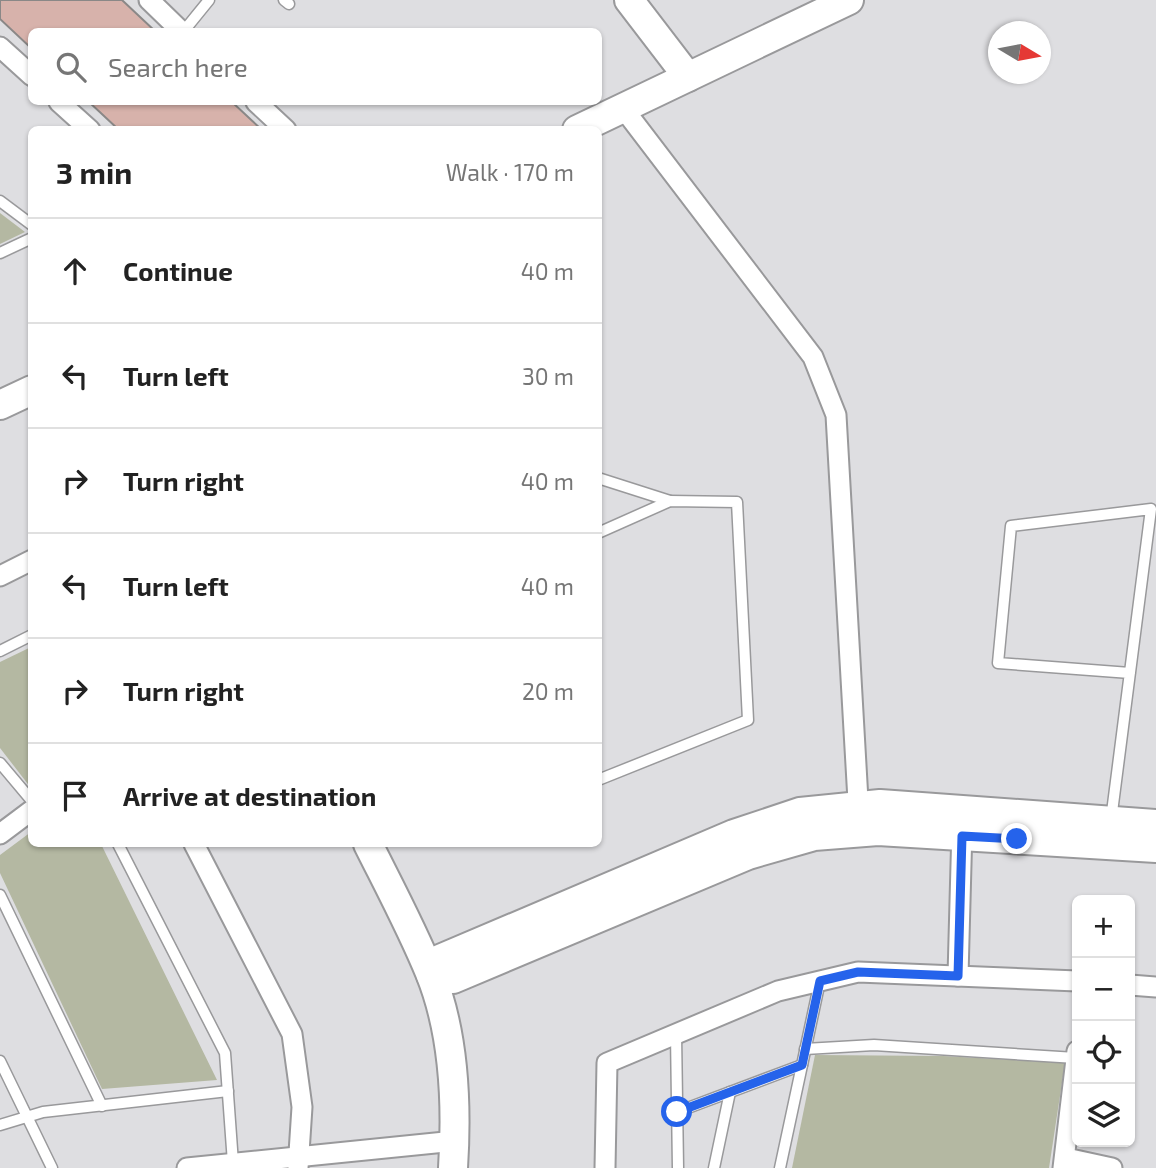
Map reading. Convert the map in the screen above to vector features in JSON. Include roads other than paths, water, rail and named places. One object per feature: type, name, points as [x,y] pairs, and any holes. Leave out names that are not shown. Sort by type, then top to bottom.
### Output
[{"type":"street","points":[[149,0],[179,28]]},
{"type":"street","points":[[629,0],[688,77]]},
{"type":"street","points":[[586,126],[849,0]]},
{"type":"street","points":[[0,47],[28,72]]},
{"type":"street","points":[[62,105],[86,126]]},
{"type":"street","points":[[259,105],[282,126]]},
{"type":"street","points":[[624,108],[813,357],[836,415],[859,819]]},
{"type":"street","points":[[0,405],[28,392]]},
{"type":"street","points":[[0,576],[28,563]]},
{"type":"street","points":[[431,975],[440,959],[734,834],[800,812],[859,819],[880,804],[962,823],[1156,848]]},
{"type":"street","points":[[0,834],[28,813]]},
{"type":"street","points":[[962,823],[1111,821],[1156,824]]},
{"type":"street","points":[[958,976],[962,823]]},
{"type":"street","points":[[196,847],[292,1034],[302,1107],[298,1162]]},
{"type":"street","points":[[187,1168],[233,1163],[454,1154],[449,1045],[431,975],[369,847]]},
{"type":"street","points":[[605,1168],[607,1063],[778,991],[858,972],[1072,981]]},
{"type":"street","points":[[1135,985],[1156,987]]},
{"type":"street","points":[[1073,1084],[1064,1163],[1112,1168]]},
{"type":"lane","points":[[186,28],[209,0]]},
{"type":"lane","points":[[0,201],[28,222]]},
{"type":"lane","points":[[0,253],[28,240]]},
{"type":"lane","points":[[602,479],[670,501],[737,502],[748,720],[602,777]]},
{"type":"lane","points":[[602,531],[670,501]]},
{"type":"lane","points":[[1111,821],[1130,673],[1151,509],[1011,526],[998,663],[1130,673]]},
{"type":"lane","points":[[0,651],[28,637]]},
{"type":"lane","points":[[0,763],[28,796]]},
{"type":"lane","points":[[120,847],[225,1053],[233,1163]]},
{"type":"lane","points":[[0,895],[102,1105]]},
{"type":"lane","points":[[780,1168],[820,981]]},
{"type":"lane","points":[[676,1034],[678,1168]]},
{"type":"lane","points":[[805,1049],[874,1045],[1072,1058]]},
{"type":"lane","points":[[0,1061],[3,1073],[28,1116],[52,1168]]},
{"type":"lane","points":[[677,1112],[802,1065]]},
{"type":"lane","points":[[0,1125],[28,1116],[228,1091]]},
{"type":"lane","points":[[714,1168],[730,1092]]}]
